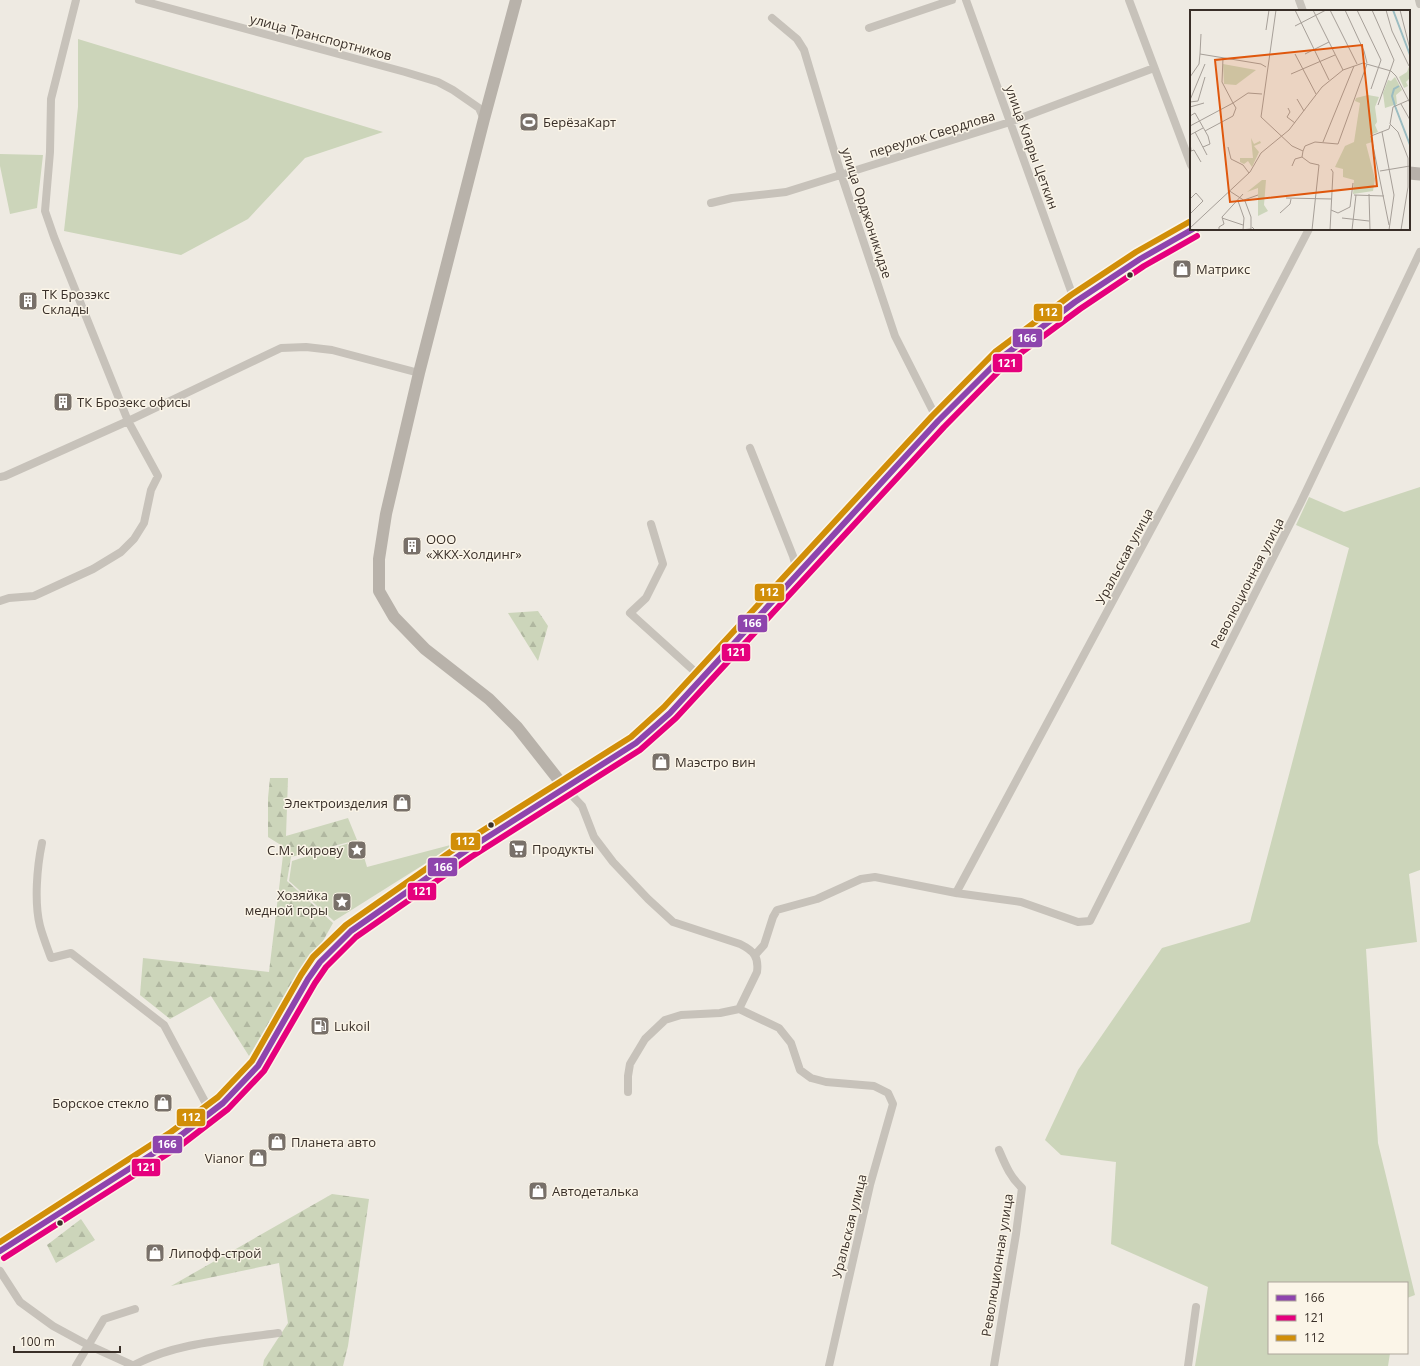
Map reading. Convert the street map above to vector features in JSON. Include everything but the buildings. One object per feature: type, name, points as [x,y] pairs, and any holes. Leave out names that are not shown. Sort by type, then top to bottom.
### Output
[{"type":"main road","points":[[1410,173],[1420,174]]},
{"type":"main road","points":[[0,1251],[176,1139],[223,1103],[258,1066],[308,979],[331,950],[351,931],[467,850],[636,743],[670,713],[938,421],[1001,358],[1075,302],[1140,259],[1192,230]]},
{"type":"street","points":[[0,601],[9,598],[34,596],[93,569],[121,552],[134,539],[144,523],[152,490],[158,476],[128,421],[45,211],[50,152],[51,99],[76,0]]},
{"type":"street","name":"улица Транспортников","points":[[139,0],[438,82],[460,94],[479,108],[484,119]]},
{"type":"street","points":[[516,0],[419,373],[386,514],[379,560],[379,592],[394,617],[425,649],[489,699],[517,727],[565,788],[582,806],[594,837],[613,862],[648,899],[673,922],[740,944],[749,948],[755,955],[757,972],[739,1009],[720,1013],[681,1015],[665,1020],[645,1039],[630,1064],[628,1092]]},
{"type":"street","points":[[869,28],[952,0]]},
{"type":"street","name":"улица Клары Цеткин","points":[[966,0],[1075,302]]},
{"type":"street","points":[[1128,0],[1190,162]]},
{"type":"street","points":[[1299,0],[1303,10]]},
{"type":"street","points":[[1419,0],[1420,4]]},
{"type":"street","name":"улица Орджоникидзе","points":[[772,18],[797,39],[804,50],[841,174],[895,336],[938,421]]},
{"type":"street","name":"переулок Свердлова","points":[[711,203],[732,198],[786,192],[1010,122],[1154,68]]},
{"type":"street","name":"Уральская улица","points":[[956,892],[1197,444],[1308,230]]},
{"type":"street","name":"Революционная улица","points":[[956,892],[1020,902],[1078,922],[1090,921],[1300,504],[1420,252]]},
{"type":"street","points":[[0,477],[128,421],[281,348],[306,347],[332,350],[419,373]]},
{"type":"street","points":[[750,448],[793,556],[798,574]]},
{"type":"street","points":[[651,524],[663,564],[646,598],[630,614],[702,678]]},
{"type":"street","points":[[42,843],[39,859],[37,894],[40,925],[51,958],[70,953],[164,1025],[211,1113]]},
{"type":"street","points":[[755,955],[764,945],[773,917],[777,910],[818,899],[861,879],[875,877],[956,892]]},
{"type":"street","name":"Уральская улица","points":[[739,1009],[779,1028],[791,1043],[800,1070],[811,1078],[826,1082],[874,1086],[888,1093],[893,1104],[870,1185],[828,1366]]},
{"type":"street","name":"Революционная улица","points":[[994,1366],[1016,1234],[1022,1188],[1005,1166],[999,1150]]},
{"type":"street","points":[[0,1271],[20,1302],[53,1326],[88,1345],[134,1366],[148,1358],[189,1345],[278,1333]]},
{"type":"street","points":[[1188,1366],[1196,1307]]},
{"type":"street","points":[[77,1366],[104,1319],[135,1309]]},
{"type":"green space","points":[[78,39],[383,132],[305,158],[248,219],[181,255],[64,231],[78,107]]},
{"type":"green space","points":[[0,154],[43,155],[37,208],[10,214],[0,166]]},
{"type":"green space","points":[[1420,487],[1420,870],[1409,874],[1417,942],[1366,949],[1378,1143],[1415,1295],[1408,1298],[1408,1282],[1268,1282],[1268,1354],[1390,1354],[1388,1366],[1195,1366],[1208,1287],[1111,1244],[1116,1162],[1061,1155],[1045,1140],[1078,1070],[1162,948],[1250,922],[1349,548],[1296,525],[1309,497],[1344,512]]},
{"type":"green space","points":[[538,611],[548,626],[538,661],[508,613]]},
{"type":"green space","points":[[270,778],[288,778],[286,836],[348,818],[357,840],[291,857],[287,881],[333,923],[314,957],[278,1008],[249,1056],[211,996],[170,1019],[140,995],[143,958],[269,972],[284,847],[268,837],[268,798]]},
{"type":"green space","points":[[359,840],[367,867],[458,843],[334,921],[289,881],[292,861]]},
{"type":"green space","points":[[332,1194],[369,1199],[348,1346],[343,1366],[263,1366],[264,1360],[288,1323],[279,1263],[171,1286]]},
{"type":"green space","points":[[81,1219],[95,1240],[56,1263],[47,1245]]},
{"type":"transit line","name":"112","points":[[0,1242],[171,1132],[218,1097],[252,1061],[301,975],[313,957],[346,925],[463,843],[631,737],[664,707],[932,416],[995,352],[1071,295],[1136,252],[1189,222]]},
{"type":"transit line","name":"166","points":[[0,1251],[176,1139],[223,1103],[258,1066],[308,979],[320,962],[351,931],[467,850],[636,743],[670,713],[938,421],[1001,358],[1075,302],[1140,259],[1191,230]]},
{"type":"transit line","name":"121","points":[[4,1258],[180,1146],[228,1109],[264,1071],[315,983],[326,967],[356,937],[471,857],[640,750],[676,718],[944,427],[1006,364],[1080,309],[1144,266],[1197,236]]},
{"type":"place","name":"БерёзаКарт","points":[[529,122]]},
{"type":"place","name":"Матрикс","points":[[1182,269]]},
{"type":"place","name":"ТК Брозэкс Склады","points":[[28,301]]},
{"type":"place","name":"ТК Брозекс офисы","points":[[63,402]]},
{"type":"place","name":"ООО «ЖКХ-Холдинг»","points":[[412,546]]},
{"type":"place","name":"Маэстро вин","points":[[661,762]]},
{"type":"place","name":"Электроизделия","points":[[402,803]]},
{"type":"place","name":"Продукты","points":[[518,849]]},
{"type":"place","name":"С.М. Кирову","points":[[357,850]]},
{"type":"place","name":"Хозяйка медной горы","points":[[342,902]]},
{"type":"place","name":"Lukoil","points":[[320,1026]]},
{"type":"place","name":"Борское стекло","points":[[163,1103]]},
{"type":"place","name":"Планета авто","points":[[277,1142]]},
{"type":"place","name":"Vianor","points":[[258,1158]]},
{"type":"place","name":"Автодеталька","points":[[538,1191]]},
{"type":"place","name":"Липофф-строй","points":[[155,1253]]}]
